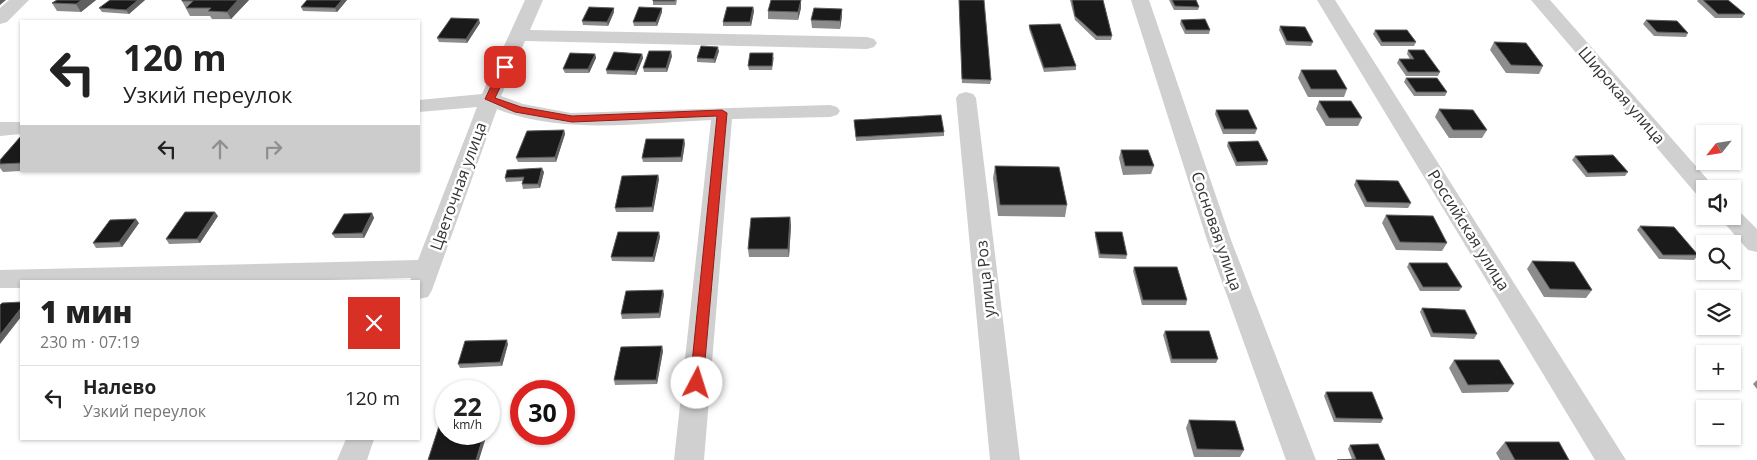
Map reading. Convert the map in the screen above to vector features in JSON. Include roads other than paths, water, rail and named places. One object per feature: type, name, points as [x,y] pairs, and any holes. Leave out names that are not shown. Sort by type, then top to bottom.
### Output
[{"type":"street","points":[[0,18],[20,0]]},
{"type":"street","name":"Цветочная улица","points":[[423,279],[490,99],[534,0]]},
{"type":"street","name":"Сосновая улица","points":[[1140,0],[1219,240],[1301,460]]},
{"type":"street","name":"Российская улица","points":[[1326,0],[1611,460]]},
{"type":"street","name":"Широкая улица","points":[[1540,0],[1696,180]]},
{"type":"street","points":[[520,35],[867,42]]},
{"type":"street","name":"улица Роз","points":[[966,98],[1005,460]]},
{"type":"street","points":[[420,106],[465,103],[490,99],[518,110],[572,119],[830,111]]},
{"type":"street","points":[[689,460],[722,113]]},
{"type":"street","points":[[0,129],[20,128]]},
{"type":"street","points":[[1739,225],[1757,244]]},
{"type":"street","points":[[0,279],[423,279]]},
{"type":"street","points":[[352,460],[360,440]]}]
